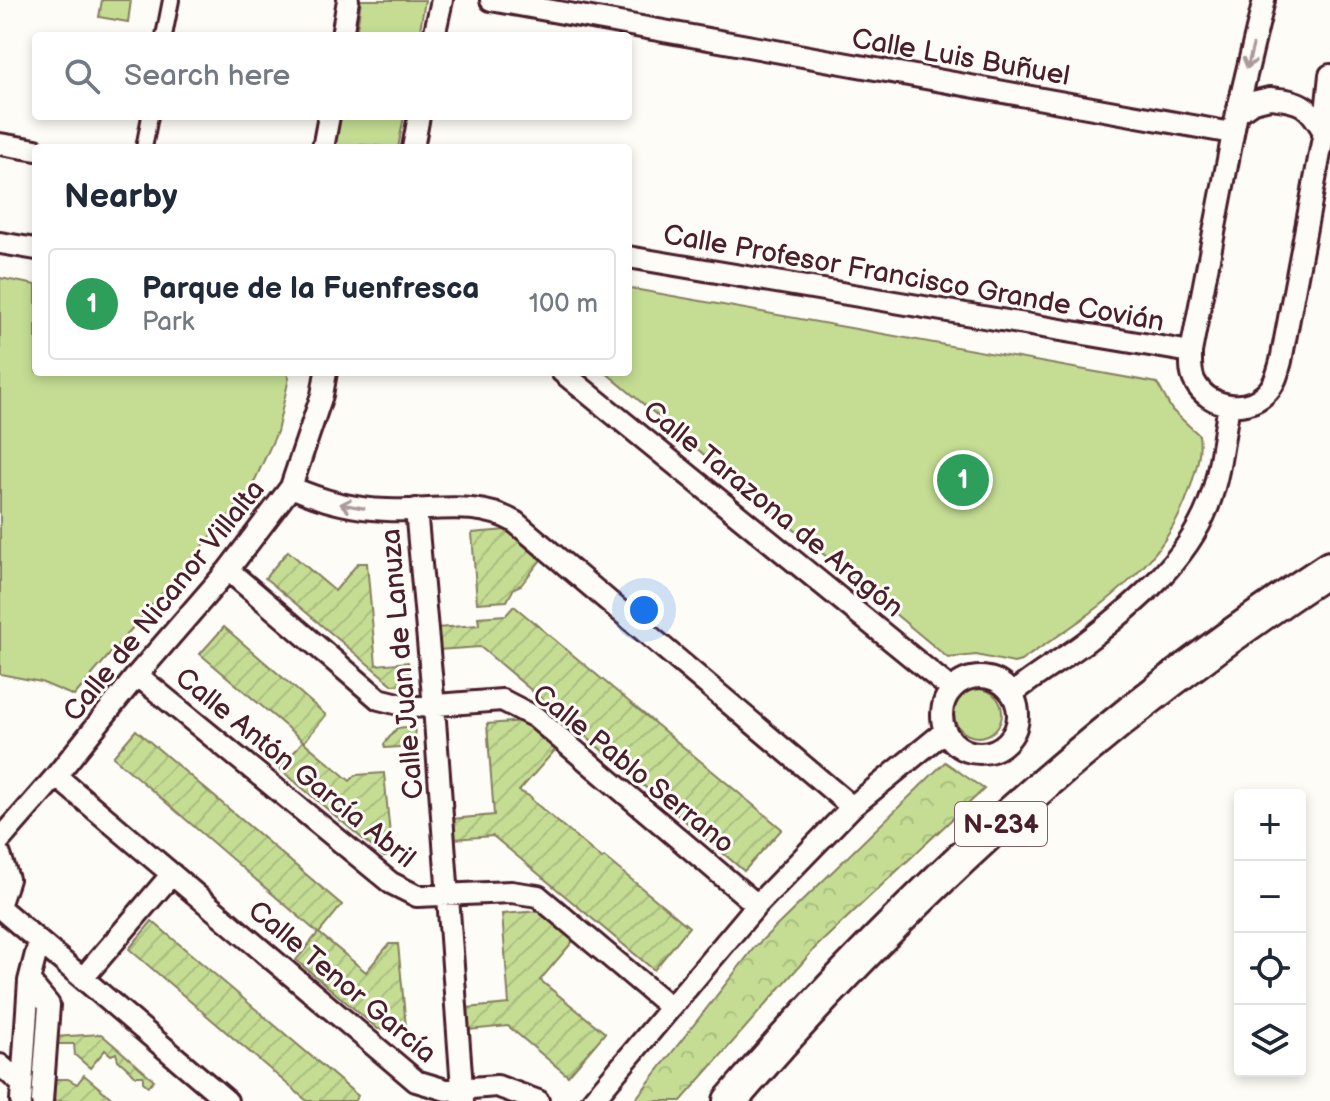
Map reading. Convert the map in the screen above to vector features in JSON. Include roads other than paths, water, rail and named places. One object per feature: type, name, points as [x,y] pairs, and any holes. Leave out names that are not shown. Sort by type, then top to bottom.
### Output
[{"type":"highway","name":"N-234","points":[[730,1101],[889,927],[1073,760],[1216,648],[1330,568]]},
{"type":"street","points":[[165,32],[171,0]]},
{"type":"street","points":[[343,32],[348,0]]},
{"type":"street","points":[[435,32],[442,0]]},
{"type":"street","name":"Calle Luis Buñuel","points":[[491,0],[1234,123]]},
{"type":"street","points":[[1264,0],[1234,123],[1191,352],[1194,381],[1213,401],[1246,405],[1267,393],[1275,380],[1325,144],[1330,75]]},
{"type":"street","points":[[1234,123],[1261,100],[1286,100],[1312,111],[1325,144]]},
{"type":"street","points":[[145,144],[149,120]]},
{"type":"street","points":[[324,144],[328,120]]},
{"type":"street","points":[[414,144],[418,120]]},
{"type":"street","points":[[0,144],[32,149]]},
{"type":"street","points":[[0,243],[32,248]]},
{"type":"street","name":"Calle Profesor Francisco Grande Covián","points":[[632,258],[1191,352]]},
{"type":"street","name":"Calle de Nicanor Villalta","points":[[0,840],[228,570],[291,487],[322,395],[325,376]]},
{"type":"street","name":"Calle Tarazona de Aragón","points":[[567,376],[951,689]]},
{"type":"street","points":[[1012,694],[1038,672],[1086,642],[1144,594],[1194,536],[1209,504],[1229,405]]},
{"type":"street","points":[[291,487],[311,496],[347,505],[388,510],[473,509],[491,511],[515,522],[852,807]]},
{"type":"street","name":"Calle Juan de Lanuza","points":[[416,509],[434,707],[462,1095]]},
{"type":"street","name":"Calle Pablo Serrano","points":[[228,570],[379,699],[411,707],[502,700],[535,717],[757,905]]},
{"type":"street","name":"Calle Antón García Abril","points":[[137,675],[391,883],[417,896],[510,892],[538,896],[670,1007]]},
{"type":"street","points":[[982,676],[1004,685],[1012,694],[1019,718],[1008,741],[999,748],[987,753],[962,749],[945,731],[941,709],[951,689],[960,681],[982,676]]},
{"type":"street","points":[[592,1101],[757,905],[852,807],[945,731]]},
{"type":"street","name":"Calle Tenor García","points":[[56,776],[406,1074],[425,1086],[462,1095],[497,1086],[538,1101]]},
{"type":"street","points":[[0,855],[8,879],[0,906],[227,1101]]},
{"type":"street","points":[[83,978],[172,874]]},
{"type":"street","points":[[22,1093],[29,981],[39,942]]},
{"type":"street","points":[[29,981],[49,1005],[42,1101]]},
{"type":"street","points":[[0,1065],[22,1093]]},
{"type":"place","name":"Parque de la Fuenfresca","points":[[963,480]]}]
